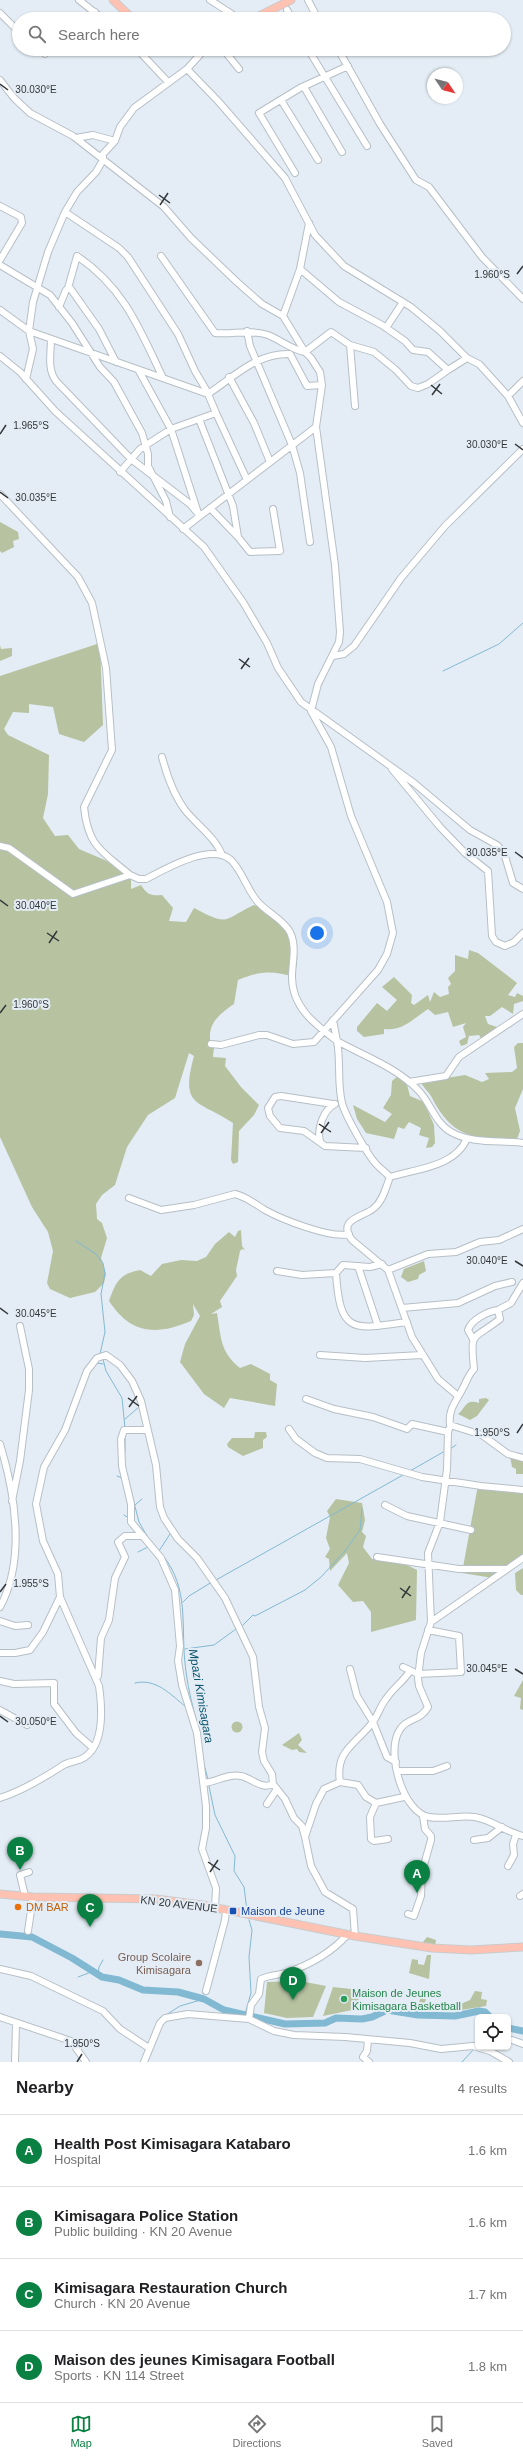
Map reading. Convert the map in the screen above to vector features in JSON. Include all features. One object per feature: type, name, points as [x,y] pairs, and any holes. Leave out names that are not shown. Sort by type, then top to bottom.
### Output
[{"type":"main road","points":[[113,0],[126,12]]},
{"type":"main road","points":[[266,12],[289,0]]},
{"type":"main road","name":"KN 20 AVENUE","points":[[0,1894],[33,1898],[156,1899],[226,1910],[347,1935],[432,1948],[471,1950],[523,1947]]},
{"type":"street","points":[[79,0],[95,12]]},
{"type":"street","points":[[210,0],[229,12]]},
{"type":"street","points":[[308,0],[314,12]]},
{"type":"street","points":[[0,13],[12,25]]},
{"type":"street","points":[[143,56],[168,82]]},
{"type":"street","points":[[26,379],[33,349],[29,330],[33,302],[39,287],[48,252],[65,212],[103,160],[103,154],[114,141],[120,127],[134,108],[187,69],[199,56]]},
{"type":"street","points":[[229,56],[239,69]]},
{"type":"street","points":[[312,56],[367,146]]},
{"type":"street","points":[[342,56],[380,124],[416,180],[429,187],[482,257],[523,299]]},
{"type":"street","points":[[295,173],[259,116],[262,111],[304,87],[348,66]]},
{"type":"street","points":[[187,69],[218,101],[285,178],[315,235],[344,266],[403,302],[440,331],[467,358],[479,364],[508,396],[523,423]]},
{"type":"street","points":[[0,80],[14,98],[30,113],[76,138],[164,207],[191,238],[238,283],[262,304],[283,316],[305,352],[320,372],[322,384],[316,427],[335,565],[339,614],[339,642],[318,684],[311,710],[331,747],[351,816],[387,902],[393,933],[388,954],[378,970],[314,1042],[298,1044],[259,1034],[221,1046],[211,1044]]},
{"type":"street","points":[[304,87],[342,152]]},
{"type":"street","points":[[281,100],[318,160]]},
{"type":"street","points":[[76,138],[94,135],[114,141]]},
{"type":"street","points":[[0,206],[21,217],[22,223],[0,260]]},
{"type":"street","points":[[65,212],[119,248],[128,257],[178,334],[195,371],[208,394],[247,480]]},
{"type":"street","points":[[283,316],[300,270],[309,223]]},
{"type":"street","points":[[59,307],[68,288],[77,256],[110,282],[141,330],[162,376]]},
{"type":"street","points":[[161,256],[215,332],[247,331],[268,335],[294,350],[305,352],[331,332],[350,345],[374,352],[396,370],[411,386],[418,388],[428,384],[467,358]]},
{"type":"street","points":[[0,266],[39,287],[59,307],[100,367],[114,382],[133,414],[146,446],[152,476],[166,500],[170,518]]},
{"type":"street","points":[[300,270],[339,302],[386,328],[405,341],[413,350],[428,352],[448,370]]},
{"type":"street","points":[[68,288],[74,292],[99,329],[116,362]]},
{"type":"street","points":[[386,328],[403,302]]},
{"type":"street","points":[[0,310],[29,330],[51,339],[91,352],[140,371],[162,376],[208,394]]},
{"type":"street","points":[[247,331],[250,346],[258,361],[292,445],[300,473],[310,542]]},
{"type":"street","points":[[51,339],[52,375],[132,459],[190,504],[200,516]]},
{"type":"street","points":[[350,345],[355,406]]},
{"type":"street","points":[[208,394],[229,377],[258,361],[290,354],[307,386],[322,384]]},
{"type":"street","points":[[0,356],[26,379],[55,411],[120,472],[204,547],[243,602],[267,643],[278,668],[301,702],[391,766],[470,830],[501,848],[513,882],[523,889]]},
{"type":"street","points":[[140,371],[171,429],[200,516]]},
{"type":"street","points":[[229,377],[254,423],[270,462]]},
{"type":"street","points":[[508,396],[523,381]]},
{"type":"street","points":[[120,472],[146,446],[171,429],[216,413]]},
{"type":"street","points":[[199,419],[233,506],[238,537]]},
{"type":"street","points":[[183,529],[316,427]]},
{"type":"street","points":[[333,656],[350,650],[401,578],[445,526],[523,449]]},
{"type":"street","points":[[0,494],[78,577],[92,603],[106,668],[112,750],[84,807],[90,834],[98,849],[130,875],[142,880],[195,856],[222,855]]},
{"type":"street","points":[[210,508],[238,537],[250,552],[280,551],[273,509]]},
{"type":"street","points":[[162,757],[170,783],[185,810],[216,843],[222,855],[231,861],[256,900],[280,919],[290,932],[295,954],[292,977],[293,989],[300,1007],[307,1017],[337,1041],[392,1070],[409,1082],[419,1090],[442,1125],[452,1132],[467,1138],[523,1143]]},
{"type":"street","points":[[391,766],[440,827],[465,853],[488,871],[492,936],[496,942],[505,946],[509,945],[523,933]]},
{"type":"street","points":[[0,846],[9,848],[73,894],[130,875]]},
{"type":"street","points":[[409,1082],[446,1076],[450,1073],[459,1057],[523,1014]]},
{"type":"street","points":[[333,1020],[337,1041],[342,1102],[353,1126],[376,1164],[390,1177]]},
{"type":"street","points":[[342,1102],[333,1104],[280,1096],[275,1097],[270,1102],[268,1108],[270,1116],[280,1128],[304,1131],[325,1146],[366,1148]]},
{"type":"street","points":[[320,1141],[320,1126],[326,1111],[333,1104]]},
{"type":"street","points":[[458,1396],[438,1379],[422,1355],[407,1322],[388,1270],[352,1240],[349,1234],[349,1226],[354,1218],[376,1207],[390,1177],[438,1164],[463,1146],[467,1138]]},
{"type":"street","points":[[129,1198],[161,1210],[194,1205],[235,1194],[265,1210],[306,1227],[325,1232],[349,1234]]},
{"type":"street","points":[[388,1270],[422,1256],[456,1252],[480,1242],[499,1240],[523,1229]]},
{"type":"street","points":[[277,1271],[302,1275],[336,1273],[343,1265],[358,1266],[382,1264]]},
{"type":"street","points":[[358,1266],[378,1326]]},
{"type":"street","points":[[336,1273],[340,1310],[344,1318],[351,1324],[363,1328],[407,1322]]},
{"type":"street","points":[[402,1308],[458,1303],[495,1286],[512,1282]]},
{"type":"street","points":[[523,1283],[511,1304],[498,1310],[491,1311],[470,1325],[468,1330],[473,1339],[474,1369],[467,1378],[464,1387],[449,1415],[450,1425],[448,1432],[440,1522],[428,1553],[431,1622],[421,1653],[418,1674],[419,1686],[428,1707],[424,1715],[408,1721],[397,1734],[396,1762],[404,1798],[413,1809],[423,1816],[433,1818],[475,1817],[523,1836]]},
{"type":"street","points":[[473,1339],[475,1335],[500,1319],[498,1310]]},
{"type":"street","points":[[12,1501],[20,1461],[29,1390],[29,1369],[20,1326]]},
{"type":"street","points":[[320,1355],[365,1358],[422,1355]]},
{"type":"street","points":[[0,1798],[26,1787],[67,1763],[80,1760],[93,1748],[99,1732],[101,1712],[96,1677],[60,1597],[58,1574],[43,1542],[36,1504],[45,1464],[64,1430],[91,1363],[101,1356],[120,1365],[132,1381],[141,1401],[156,1465],[160,1507],[164,1518],[178,1539],[197,1558],[225,1598],[253,1657],[259,1707],[265,1728],[262,1752],[264,1761],[272,1774],[275,1787],[286,1799],[295,1820],[302,1826],[311,1866],[325,1892],[353,1909],[355,1936]]},
{"type":"street","points":[[306,1399],[334,1409],[373,1417],[400,1428],[407,1429],[412,1424],[448,1432]]},
{"type":"street","points":[[450,1425],[482,1435],[508,1454],[523,1458]]},
{"type":"street","points":[[289,1429],[296,1439],[315,1453],[327,1458],[360,1459],[388,1469],[481,1486],[523,1490]]},
{"type":"street","points":[[147,1430],[124,1430],[121,1448],[123,1474],[131,1504],[131,1522],[161,1558],[175,1590],[178,1614],[180,1672],[197,1733],[204,1783],[206,1828],[202,1849],[216,1888],[215,1908]]},
{"type":"street","points":[[0,1444],[16,1523],[15,1551],[10,1583],[0,1607]]},
{"type":"street","points":[[385,1505],[407,1516],[472,1530]]},
{"type":"street","points":[[96,1677],[98,1676],[100,1642],[109,1620],[115,1578],[125,1557],[118,1542],[125,1536],[143,1536]]},
{"type":"street","points":[[377,1557],[428,1566],[459,1569],[506,1569]]},
{"type":"street","points":[[431,1622],[523,1558]]},
{"type":"street","points":[[0,1653],[15,1653],[30,1650],[43,1632],[60,1597]]},
{"type":"street","points":[[0,1621],[16,1626],[28,1625]]},
{"type":"street","points":[[403,1667],[418,1674],[460,1673],[458,1636],[428,1630]]},
{"type":"street","points":[[350,1669],[355,1692],[373,1722],[387,1756],[396,1762]]},
{"type":"street","points":[[340,1782],[339,1768],[344,1753],[373,1722],[386,1697],[403,1682],[410,1671]]},
{"type":"street","points":[[0,1681],[14,1684],[54,1683],[54,1704],[76,1733],[93,1748]]},
{"type":"street","points":[[0,1710],[27,1725]]},
{"type":"street","points":[[397,1771],[433,1771],[447,1766]]},
{"type":"street","points":[[204,1783],[239,1775],[261,1785],[275,1787]]},
{"type":"street","points":[[305,1837],[320,1795],[328,1786],[340,1782],[358,1785],[366,1797],[376,1803],[404,1798]]},
{"type":"street","points":[[267,1804],[275,1787]]},
{"type":"street","points":[[376,1803],[370,1817],[371,1839],[374,1841],[388,1839]]},
{"type":"street","points":[[408,1914],[414,1916],[421,1896],[422,1872],[431,1840],[431,1836],[425,1829],[423,1816]]},
{"type":"street","points":[[474,1840],[488,1838],[502,1827]]},
{"type":"street","points":[[508,1866],[514,1855],[512,1844],[516,1834]]},
{"type":"street","points":[[25,1896],[18,1876],[29,1872]]},
{"type":"street","points":[[28,1931],[33,1898]]},
{"type":"street","points":[[206,1990],[225,1920],[226,1910]]},
{"type":"street","points":[[249,2016],[259,1994],[261,1979],[293,1970],[316,1960],[347,1935]]},
{"type":"street","points":[[0,1969],[31,1976],[103,2011],[125,2033],[149,2048]]},
{"type":"street","points":[[144,2062],[160,2023],[165,2018],[188,2014],[249,2016],[274,2031],[294,2035],[334,2036],[410,2043],[441,2049],[473,2046],[490,2051],[509,2062]]},
{"type":"street","points":[[0,2017],[71,2041],[86,2062]]},
{"type":"street","points":[[15,2062],[16,2023]]},
{"type":"street","points":[[368,2040],[367,2051],[364,2057],[369,2062]]},
{"type":"street","points":[[512,2040],[523,2044]]},
{"type":"green space","points":[[0,522],[18,532],[19,539],[13,541],[14,547],[2,553],[0,551]]},
{"type":"green space","points":[[100,643],[103,725],[84,742],[59,734],[53,707],[29,704],[29,713],[13,712],[4,729],[8,735],[49,755],[48,794],[43,818],[55,836],[68,835],[79,849],[107,861],[131,880],[131,889],[141,885],[145,891],[150,894],[162,895],[173,908],[169,921],[186,922],[194,908],[214,918],[226,919],[254,905],[274,916],[286,928],[294,942],[297,952],[297,959],[294,977],[279,973],[266,972],[238,980],[234,1004],[219,1016],[210,1031],[211,1044],[207,1047],[214,1047],[213,1057],[226,1058],[225,1066],[241,1087],[259,1105],[254,1115],[239,1131],[238,1162],[233,1164],[231,1160],[233,1123],[201,1105],[191,1094],[189,1085],[194,1056],[189,1053],[175,1098],[148,1115],[127,1147],[115,1185],[102,1195],[96,1204],[97,1219],[102,1223],[107,1238],[101,1258],[106,1274],[104,1283],[95,1292],[70,1298],[50,1289],[47,1283],[53,1251],[48,1232],[32,1207],[0,1137],[0,676]]},
{"type":"green space","points":[[0,645],[1,649],[12,648],[12,656],[0,661]]},
{"type":"green space","points":[[469,950],[478,953],[517,983],[508,995],[515,997],[517,993],[523,996],[523,1001],[514,1004],[513,1014],[502,1007],[490,1016],[485,1016],[488,1024],[497,1027],[482,1040],[479,1035],[469,1036],[467,1044],[461,1046],[459,1041],[466,1037],[463,1027],[466,1023],[453,1027],[448,1012],[435,1015],[428,1009],[402,1026],[384,1029],[384,1034],[364,1037],[357,1031],[357,1027],[377,1003],[387,1011],[397,1000],[382,987],[394,977],[412,995],[411,1003],[414,1005],[428,995],[430,1002],[434,992],[440,997],[449,994],[448,987],[451,984],[448,978],[455,971],[455,955],[468,959]]},
{"type":"green space","points":[[518,1043],[523,1043],[523,1089],[515,1108],[520,1131],[517,1139],[476,1136],[465,1133],[447,1121],[421,1082],[465,1075],[482,1082],[489,1079],[485,1073],[512,1072],[517,1068],[514,1047]]},
{"type":"green space","points":[[398,1076],[406,1081],[410,1096],[424,1102],[434,1125],[435,1143],[432,1147],[426,1148],[429,1138],[419,1135],[421,1128],[409,1122],[404,1129],[398,1127],[394,1139],[366,1133],[357,1119],[353,1105],[385,1122],[392,1114],[383,1108],[391,1095],[392,1081]]},
{"type":"green space","points":[[241,1230],[242,1246],[245,1250],[242,1249],[240,1251],[236,1270],[237,1276],[220,1301],[222,1307],[211,1314],[217,1313],[222,1344],[233,1362],[240,1368],[251,1364],[270,1374],[270,1380],[277,1384],[275,1406],[230,1398],[224,1408],[204,1394],[180,1362],[185,1344],[200,1316],[193,1304],[194,1315],[191,1321],[166,1329],[155,1330],[135,1326],[117,1312],[109,1301],[116,1284],[127,1274],[140,1270],[151,1276],[162,1264],[181,1260],[197,1261],[206,1257],[215,1244],[229,1232],[235,1237],[238,1231]]},
{"type":"green space","points":[[424,1261],[426,1271],[419,1275],[418,1279],[408,1282],[401,1277],[404,1269]]},
{"type":"green space","points":[[486,1398],[489,1400],[477,1416],[470,1420],[458,1414],[466,1404],[471,1402],[479,1403],[479,1399]]},
{"type":"green space","points":[[255,1432],[266,1432],[267,1437],[263,1440],[263,1448],[243,1456],[228,1447],[227,1444],[232,1438],[254,1438]]},
{"type":"green space","points":[[510,1456],[523,1460],[523,1474],[516,1474],[516,1469],[512,1467]]},
{"type":"green space","points":[[478,1485],[523,1487],[523,1557],[493,1578],[462,1573]]},
{"type":"green space","points":[[336,1499],[362,1503],[365,1520],[362,1532],[366,1536],[363,1547],[372,1559],[407,1565],[417,1570],[416,1620],[371,1632],[371,1612],[363,1601],[353,1602],[338,1585],[349,1563],[347,1553],[330,1571],[329,1559],[325,1557],[330,1549],[326,1538],[330,1517],[327,1511]]},
{"type":"green space","points":[[523,1568],[523,1595],[521,1595],[516,1590],[515,1573]]},
{"type":"green space","points":[[523,1680],[523,1710],[520,1709],[521,1698],[514,1696]]},
{"type":"green space","points":[[235,1722],[239,1722],[241,1723],[241,1731],[235,1732],[232,1729],[232,1725]]},
{"type":"green space","points":[[299,1733],[302,1740],[298,1745],[307,1753],[299,1752],[297,1749],[292,1750],[282,1745]]},
{"type":"green space","points":[[427,1937],[436,1940],[435,1947],[417,1942],[423,1942]]},
{"type":"green space","points":[[427,1955],[431,1955],[429,1979],[409,1973],[412,1959],[418,1960],[418,1964],[424,1965]]},
{"type":"green space","points":[[300,1981],[326,1986],[313,2017],[287,2018],[264,2013],[267,1982]]},
{"type":"green space","name":"Maison de Jeunes Kimisagara Basketball","points":[[333,1987],[360,1990],[357,2009],[323,2016]]},
{"type":"green space","points":[[475,1991],[482,1992],[481,1999],[487,2000],[486,2006],[455,2011],[456,2006],[470,2000]]},
{"type":"green space","points":[[422,1994],[427,1994],[424,2007],[418,2005]]},
{"type":"waterway","points":[[443,671],[499,644],[523,623]]},
{"type":"waterway","name":"Mpazi Kimisagara","points":[[76,1241],[96,1254],[103,1263],[105,1273],[101,1294],[105,1332],[100,1354]]},
{"type":"waterway","name":"Mpazi Kimisagara","points":[[103,1359],[106,1371],[122,1398],[125,1428]]},
{"type":"waterway","name":"Mpazi Kimisagara","points":[[97,1363],[103,1364]]},
{"type":"waterway","points":[[125,1419],[139,1407]]},
{"type":"waterway","name":"Mpazi Kimisagara","points":[[125,1434],[125,1452]]},
{"type":"waterway","points":[[450,1449],[456,1445]]},
{"type":"waterway","points":[[410,1471],[445,1451]]},
{"type":"waterway","points":[[216,1580],[403,1475]]},
{"type":"waterway","points":[[117,1476],[122,1478]]},
{"type":"waterway","name":"Mpazi Kimisagara","points":[[131,1491],[139,1522],[147,1536]]},
{"type":"waterway","points":[[135,1505],[142,1499]]},
{"type":"waterway","points":[[241,1627],[253,1615],[255,1616],[305,1590],[321,1577],[345,1551],[360,1530],[362,1509]]},
{"type":"waterway","points":[[124,1515],[129,1518]]},
{"type":"waterway","points":[[159,1551],[170,1534]]},
{"type":"waterway","points":[[138,1552],[148,1547]]},
{"type":"waterway","name":"Mpazi Kimisagara","points":[[164,1557],[172,1569],[181,1595],[186,1671],[198,1726]]},
{"type":"waterway","points":[[183,1602],[189,1596],[212,1582]]},
{"type":"waterway","points":[[185,1649],[214,1645],[236,1629]]},
{"type":"waterway","points":[[135,1683],[143,1682],[156,1685],[168,1692],[186,1707]]},
{"type":"waterway","name":"Mpazi Kimisagara","points":[[203,1761],[208,1779]]},
{"type":"waterway","name":"Mpazi Kimisagara","points":[[209,1786],[215,1815],[235,1856],[234,1871],[244,1887],[247,1911]]},
{"type":"waterway","name":"Mpazi Kimisagara","points":[[245,2014],[251,1993],[249,1957],[252,1930],[249,1920]]},
{"type":"waterway","points":[[0,1934],[32,1937],[72,1958],[102,1977],[119,1980],[143,1990],[178,1992],[204,1999],[224,2010],[285,2024],[325,2023],[336,2018],[362,2019],[372,2017],[387,2010],[418,2015],[455,2016],[479,2011],[487,2014]]},
{"type":"waterway","points":[[98,1975],[99,1967],[103,1960]]},
{"type":"waterway","points":[[78,1977],[91,1972]]},
{"type":"waterway","points":[[166,2015],[180,2006],[204,1999]]},
{"type":"waterway","points":[[151,2037],[158,2022]]},
{"type":"waterway","points":[[511,2029],[523,2031]]},
{"type":"waterway","points":[[462,2062],[474,2049]]},
{"type":"place","name":"Kimisagara Police Station","points":[[20,1870]]},
{"type":"place","name":"Health Post Kimisagara Katabaro","points":[[417,1893]]},
{"type":"place","name":"DM BAR","points":[[18,1907]]},
{"type":"place","name":"Maison de Jeune","points":[[233,1911]]},
{"type":"place","name":"Kimisagara Restauration Church","points":[[90,1927]]},
{"type":"place","name":"Group Scolaire Kimisagara","points":[[199,1963]]},
{"type":"place","name":"Maison de Jeunes Kimisagara Basketball","points":[[344,1999]]},
{"type":"place","name":"Maison des jeunes Kimisagara Football","points":[[293,2000]]}]
